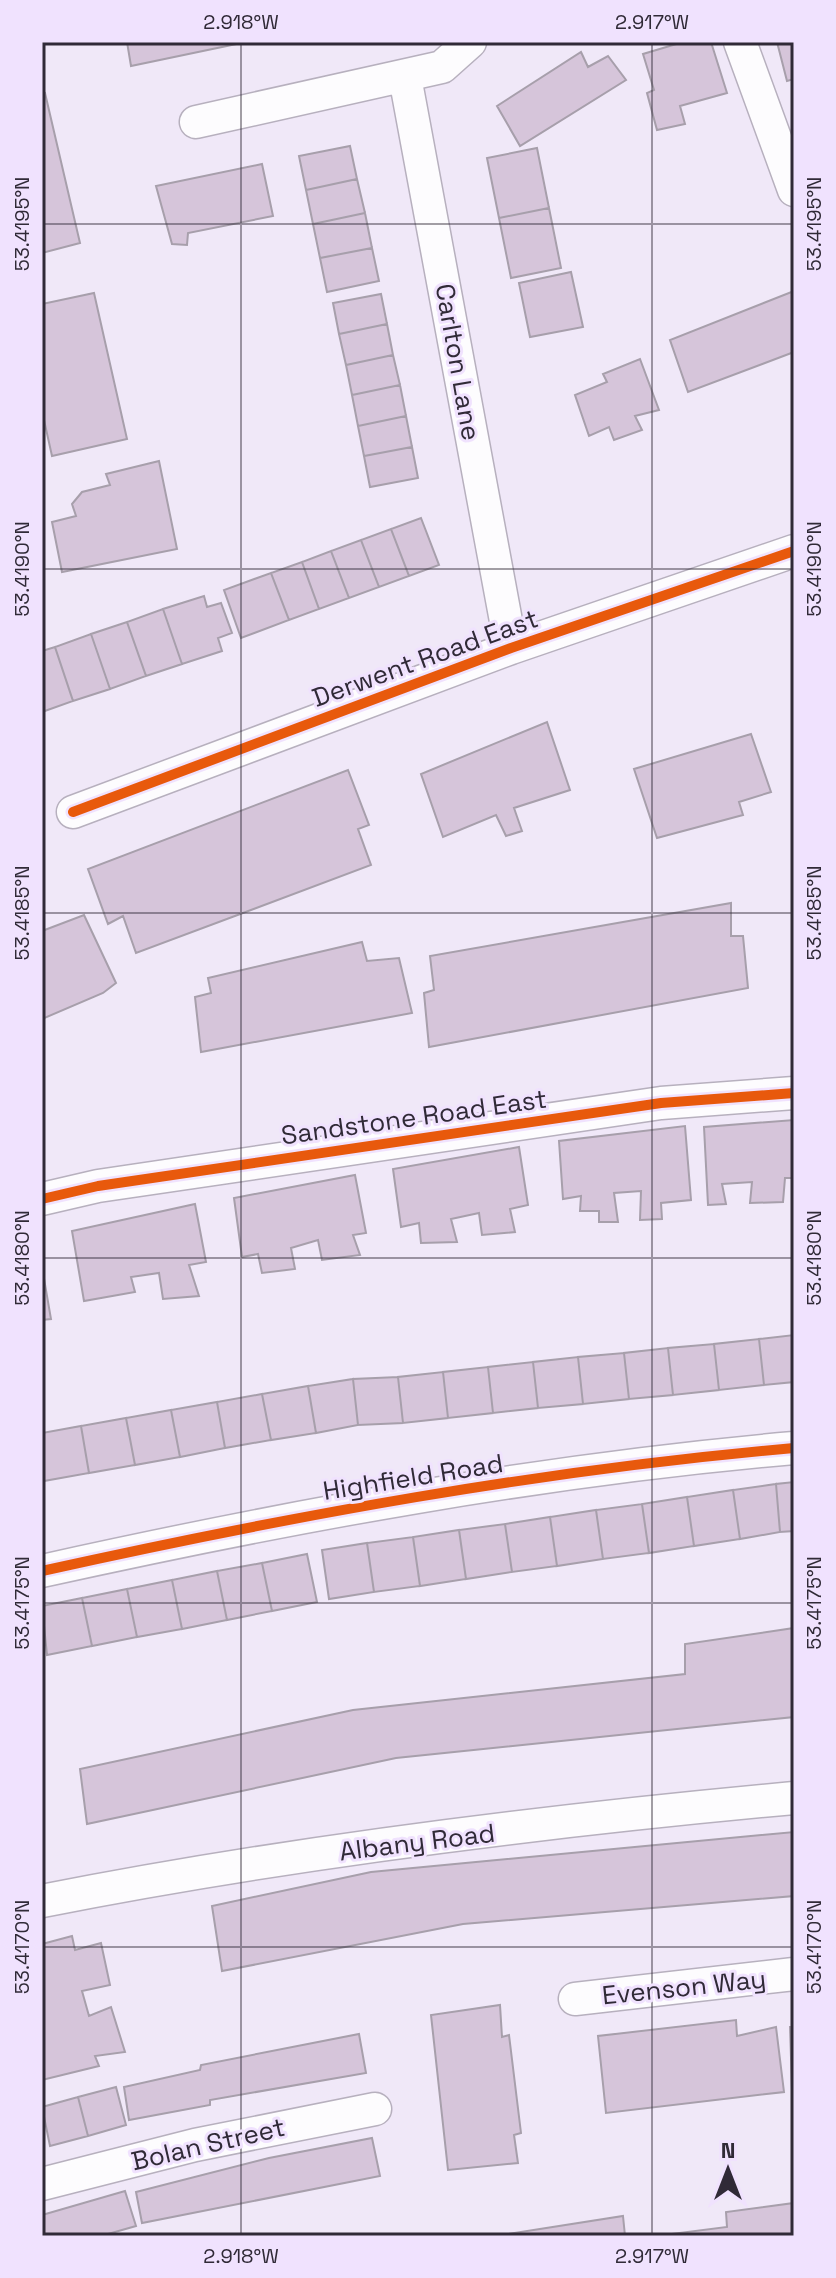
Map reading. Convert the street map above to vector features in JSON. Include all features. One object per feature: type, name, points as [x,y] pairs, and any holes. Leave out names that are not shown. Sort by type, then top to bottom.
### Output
[{"type":"street","points":[[196,122],[442,67],[470,42]]},
{"type":"street","points":[[740,42],[794,190]]},
{"type":"street","name":"Carlton Lane","points":[[405,77],[511,648]]},
{"type":"street","name":"Derwent Road East","points":[[73,812],[511,648],[794,551]]},
{"type":"street","name":"Sandstone Road East","points":[[42,1199],[98,1186],[661,1103],[794,1093]]},
{"type":"street","name":"Highfield Road","points":[[42,1571],[256,1524],[660,1460],[794,1448]]},
{"type":"street","name":"Albany Road","points":[[42,1901],[183,1873],[673,1809],[794,1798]]},
{"type":"street","name":"Evenson Way","points":[[575,1999],[794,1974]]},
{"type":"street","name":"Bolan Street","points":[[42,2184],[195,2145],[375,2109]]},
{"type":"building","points":[[127,42],[246,42],[131,66]]},
{"type":"building","points":[[683,42],[711,42],[727,93],[680,106],[685,124],[657,130],[647,93],[654,90],[643,54]]},
{"type":"building","points":[[777,42],[794,42],[794,79],[787,81]]},
{"type":"building","points":[[581,52],[588,67],[608,56],[626,80],[520,146],[497,106]]},
{"type":"building","points":[[45,93],[80,243],[42,253],[42,94]]},
{"type":"building","points":[[350,146],[357,179],[306,190],[299,156]]},
{"type":"building","points":[[537,148],[549,208],[499,218],[487,158]]},
{"type":"building","points":[[262,164],[273,216],[188,233],[187,245],[172,244],[156,186]]},
{"type":"building","points":[[357,179],[365,213],[313,224],[306,190]]},
{"type":"building","points":[[549,208],[561,268],[511,278],[499,218]]},
{"type":"building","points":[[365,213],[372,248],[320,258],[313,224]]},
{"type":"building","points":[[372,248],[379,281],[327,292],[320,258]]},
{"type":"building","points":[[571,272],[583,327],[530,337],[519,283]]},
{"type":"building","points":[[794,291],[794,352],[688,392],[670,340]]},
{"type":"building","points":[[94,293],[127,439],[52,456],[42,411],[42,304]]},
{"type":"building","points":[[381,294],[387,324],[339,334],[333,303]]},
{"type":"building","points":[[387,324],[393,355],[346,365],[339,334]]},
{"type":"building","points":[[393,355],[400,385],[352,395],[346,365]]},
{"type":"building","points":[[640,359],[659,410],[635,416],[642,430],[614,440],[609,427],[589,436],[575,395],[607,382],[603,374]]},
{"type":"building","points":[[400,385],[406,416],[358,426],[352,395]]},
{"type":"building","points":[[406,416],[412,447],[364,456],[358,426]]},
{"type":"building","points":[[412,447],[418,478],[370,487],[364,456]]},
{"type":"building","points":[[159,461],[177,549],[62,572],[52,522],[76,516],[72,504],[82,492],[110,485],[106,474]]},
{"type":"building","points":[[421,518],[439,565],[409,576],[391,529]]},
{"type":"building","points":[[391,529],[409,576],[379,587],[361,540]]},
{"type":"building","points":[[361,540],[379,587],[349,598],[331,551]]},
{"type":"building","points":[[331,551],[349,598],[319,609],[302,562]]},
{"type":"building","points":[[302,562],[319,609],[289,620],[271,573]]},
{"type":"building","points":[[271,573],[289,620],[241,638],[224,590]]},
{"type":"building","points":[[204,596],[207,607],[221,603],[232,633],[218,638],[222,651],[182,664],[163,609]]},
{"type":"building","points":[[163,609],[182,664],[146,676],[127,622]]},
{"type":"building","points":[[127,622],[146,676],[110,689],[91,634]]},
{"type":"building","points":[[91,634],[110,689],[73,701],[55,647]]},
{"type":"building","points":[[55,647],[73,701],[42,712],[42,651]]},
{"type":"building","points":[[547,722],[570,790],[514,808],[522,831],[506,836],[496,815],[443,837],[421,774]]},
{"type":"building","points":[[751,734],[771,792],[739,802],[743,815],[657,838],[634,769]]},
{"type":"building","points":[[348,770],[369,825],[358,829],[371,865],[136,953],[123,916],[108,924],[88,869]]},
{"type":"building","points":[[731,903],[731,936],[743,936],[748,988],[429,1047],[424,993],[434,990],[430,956]]},
{"type":"building","points":[[84,915],[116,983],[103,993],[42,1019],[42,931]]},
{"type":"building","points":[[362,942],[367,961],[399,958],[412,1013],[201,1052],[195,997],[211,993],[208,978]]},
{"type":"building","points":[[794,1120],[794,1178],[785,1178],[783,1202],[750,1203],[752,1182],[722,1184],[726,1204],[708,1205],[704,1127]]},
{"type":"building","points":[[685,1126],[691,1200],[661,1203],[662,1219],[640,1220],[641,1191],[614,1193],[618,1222],[599,1222],[599,1211],[580,1211],[581,1196],[563,1199],[559,1141]]},
{"type":"building","points":[[519,1147],[528,1205],[510,1209],[515,1232],[482,1235],[479,1213],[451,1219],[457,1242],[421,1243],[419,1223],[401,1227],[393,1169]]},
{"type":"building","points":[[355,1175],[366,1233],[353,1235],[360,1255],[322,1260],[318,1240],[291,1248],[295,1269],[262,1273],[258,1254],[242,1257],[234,1198]]},
{"type":"building","points":[[195,1204],[206,1262],[189,1265],[199,1296],[163,1299],[159,1273],[131,1277],[135,1292],[84,1301],[72,1231]]},
{"type":"building","points":[[42,1267],[51,1319],[42,1320]]},
{"type":"building","points":[[794,1335],[794,1382],[764,1385],[759,1339]]},
{"type":"building","points":[[759,1339],[764,1385],[719,1390],[714,1344]]},
{"type":"building","points":[[714,1344],[719,1390],[673,1395],[668,1348]]},
{"type":"building","points":[[668,1348],[673,1395],[629,1399],[624,1353]]},
{"type":"building","points":[[624,1353],[629,1399],[583,1404],[578,1357]]},
{"type":"building","points":[[578,1357],[583,1404],[538,1408],[533,1362]]},
{"type":"building","points":[[533,1362],[538,1408],[493,1413],[488,1367]]},
{"type":"building","points":[[488,1367],[493,1413],[448,1418],[443,1372]]},
{"type":"building","points":[[443,1372],[448,1418],[403,1423],[398,1377]]},
{"type":"building","points":[[398,1377],[403,1423],[358,1425],[353,1379]]},
{"type":"building","points":[[353,1379],[358,1425],[316,1433],[308,1386]]},
{"type":"building","points":[[308,1386],[316,1433],[271,1440],[262,1394]]},
{"type":"building","points":[[262,1394],[271,1440],[225,1448],[217,1402]]},
{"type":"building","points":[[217,1402],[225,1448],[180,1457],[171,1410]]},
{"type":"building","points":[[171,1410],[180,1457],[135,1465],[126,1418]]},
{"type":"building","points":[[126,1418],[135,1465],[89,1473],[81,1426]]},
{"type":"building","points":[[81,1426],[89,1473],[44,1481],[42,1433]]},
{"type":"building","points":[[794,1482],[794,1531],[780,1532],[776,1484]]},
{"type":"building","points":[[776,1484],[780,1532],[740,1539],[733,1490]]},
{"type":"building","points":[[733,1490],[740,1539],[694,1546],[687,1497]]},
{"type":"building","points":[[687,1497],[694,1546],[649,1553],[642,1504]]},
{"type":"building","points":[[642,1504],[649,1553],[603,1559],[596,1510]]},
{"type":"building","points":[[596,1510],[603,1559],[557,1566],[550,1517]]},
{"type":"building","points":[[550,1517],[557,1566],[512,1572],[505,1524]]},
{"type":"building","points":[[505,1524],[512,1572],[466,1579],[459,1530]]},
{"type":"building","points":[[459,1530],[466,1579],[420,1586],[413,1537]]},
{"type":"building","points":[[413,1537],[420,1586],[374,1592],[367,1543]]},
{"type":"building","points":[[367,1543],[374,1592],[329,1599],[322,1550]]},
{"type":"building","points":[[307,1554],[317,1602],[272,1611],[262,1563]]},
{"type":"building","points":[[262,1563],[272,1611],[227,1620],[217,1571]]},
{"type":"building","points":[[217,1571],[227,1620],[182,1629],[172,1580]]},
{"type":"building","points":[[172,1580],[182,1629],[137,1637],[127,1589]]},
{"type":"building","points":[[127,1589],[137,1637],[92,1646],[82,1598]]},
{"type":"building","points":[[82,1598],[92,1646],[47,1655],[42,1606]]},
{"type":"building","points":[[794,1628],[794,1717],[396,1758],[87,1824],[80,1769],[353,1710],[685,1674],[685,1644]]},
{"type":"building","points":[[794,1832],[794,1896],[463,1924],[222,1971],[212,1906],[371,1872]]},
{"type":"building","points":[[72,1936],[75,1950],[101,1943],[110,1985],[82,1991],[89,2016],[111,2007],[125,2052],[95,2056],[99,2066],[42,2080],[42,1944]]},
{"type":"building","points":[[500,2005],[502,2037],[509,2035],[521,2133],[514,2135],[518,2163],[448,2170],[431,2015]]},
{"type":"building","points":[[736,2020],[737,2036],[776,2027],[784,2092],[606,2113],[598,2036]]},
{"type":"building","points":[[790,2027],[794,2027],[792,2089]]},
{"type":"building","points":[[359,2034],[366,2073],[210,2100],[210,2105],[129,2120],[124,2087],[200,2070],[201,2065]]},
{"type":"building","points":[[116,2087],[126,2125],[88,2136],[78,2097]]},
{"type":"building","points":[[78,2097],[88,2136],[50,2146],[42,2107]]},
{"type":"building","points":[[372,2138],[380,2176],[142,2223],[136,2192],[269,2158]]},
{"type":"building","points":[[125,2191],[136,2226],[101,2236],[42,2236],[42,2215]]},
{"type":"building","points":[[794,2203],[794,2236],[656,2236],[727,2227],[726,2212]]},
{"type":"building","points":[[623,2216],[625,2236],[495,2236]]},
{"type":"cycle path","points":[[73,812],[511,648],[794,551]]},
{"type":"cycle path","points":[[42,1199],[98,1186],[661,1103],[794,1093]]},
{"type":"cycle path","points":[[42,1571],[416,1497],[605,1469],[794,1448]]}]
